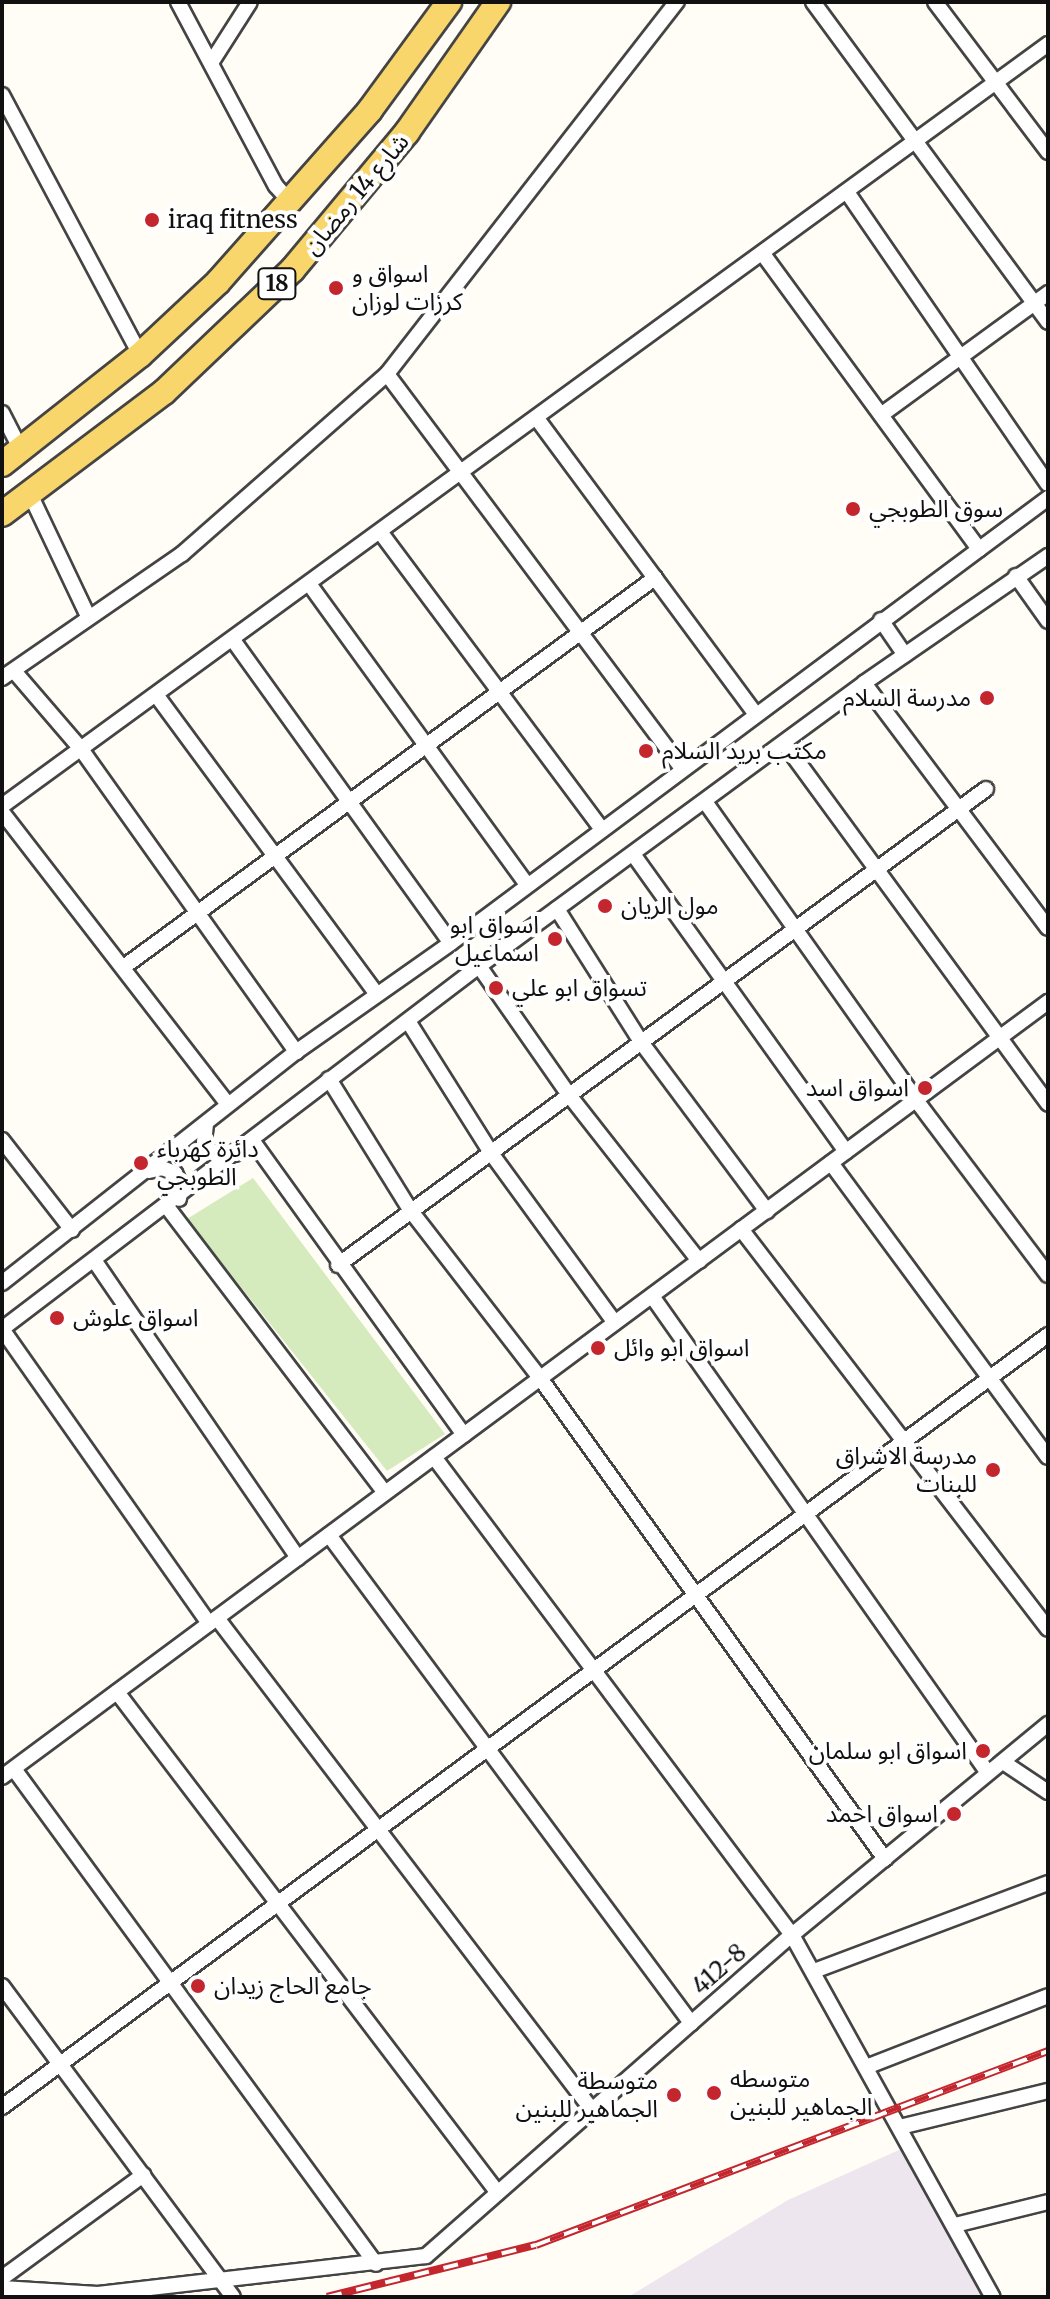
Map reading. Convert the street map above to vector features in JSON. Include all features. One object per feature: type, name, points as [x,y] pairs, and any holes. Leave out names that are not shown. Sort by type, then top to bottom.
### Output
[{"type":"main road","name":"شارع 14 رمضان","points":[[12,457],[140,355],[292,204],[370,110],[449,2]]},
{"type":"main road","name":"شارع 14 رمضان","points":[[2,514],[164,392],[293,269],[407,132],[498,2]]},
{"type":"street","points":[[178,2],[276,186],[292,204]]},
{"type":"street","points":[[211,63],[250,2]]},
{"type":"street","points":[[296,1052],[81,749],[8,675],[182,554],[387,374],[677,2]]},
{"type":"street","points":[[813,2],[1048,322]]},
{"type":"street","points":[[935,2],[1048,152]]},
{"type":"street","points":[[228,1104],[2,809],[538,420],[1048,44]]},
{"type":"street","points":[[2,95],[140,355]]},
{"type":"street","points":[[847,192],[1048,484]]},
{"type":"street","points":[[763,254],[979,549]]},
{"type":"street","points":[[881,415],[1048,293]]},
{"type":"street","points":[[387,374],[682,768]]},
{"type":"street","points":[[2,413],[12,457]]},
{"type":"street","points":[[538,420],[755,713]]},
{"type":"street","points":[[30,494],[89,618]]},
{"type":"street","points":[[2,1283],[149,1171],[296,1052],[451,943],[755,713],[1048,498]]},
{"type":"street","points":[[381,533],[602,829]]},
{"type":"street","points":[[592,2110],[213,1621],[2,1329],[173,1203],[329,1079],[479,966],[706,803],[864,683],[1048,556]]},
{"type":"street","points":[[1016,576],[1048,621]]},
{"type":"street","points":[[125,966],[655,578]]},
{"type":"street","points":[[310,585],[527,885]]},
{"type":"street","points":[[881,620],[905,655]]},
{"type":"street","points":[[233,640],[451,943]]},
{"type":"street","points":[[864,683],[1048,928]]},
{"type":"street","points":[[157,696],[273,858],[377,994]]},
{"type":"street","points":[[784,743],[1048,1104]]},
{"type":"street","points":[[338,1265],[986,789]]},
{"type":"street","points":[[706,803],[916,1100],[1048,1275]]},
{"type":"street","points":[[633,854],[846,1152]]},
{"type":"street","points":[[557,909],[641,1042],[767,1211]]},
{"type":"street","points":[[479,966],[569,1095],[699,1261]]},
{"type":"street","points":[[376,2264],[8,1773],[1048,1002]]},
{"type":"street","points":[[408,1021],[491,1153],[615,1323]]},
{"type":"street","points":[[329,1079],[411,1211],[540,1378],[885,1859]]},
{"type":"street","points":[[206,1124],[204,1142],[209,1150],[217,1156],[235,1154]]},
{"type":"street","points":[[2,1140],[72,1230]]},
{"type":"street","points":[[252,1140],[338,1265],[464,1435]]},
{"type":"street","points":[[831,1163],[1048,1457]]},
{"type":"street","points":[[149,1171],[162,1168],[175,1173],[181,1186],[173,1203]]},
{"type":"street","points":[[173,1203],[385,1493]]},
{"type":"street","points":[[741,1229],[1048,1629]]},
{"type":"street","points":[[94,1260],[298,1558]]},
{"type":"street","points":[[652,1296],[988,1773]]},
{"type":"street","points":[[2,2107],[1048,1335]]},
{"type":"street","points":[[434,1457],[792,1935],[993,2297]]},
{"type":"street","points":[[329,1535],[691,2023]]},
{"type":"street","points":[[117,1692],[498,2193]]},
{"type":"street","name":"412-8","points":[[376,2264],[426,2256],[792,1935],[1048,1724]]},
{"type":"street","points":[[1003,1762],[1048,1792]]},
{"type":"street","points":[[814,1971],[1048,1883]]},
{"type":"street","points":[[2,1986],[63,2064],[219,2282],[233,2297]]},
{"type":"street","points":[[866,2067],[1048,1996]]},
{"type":"street","points":[[900,2127],[1048,2091]]},
{"type":"street","points":[[2,2278],[143,2175]]},
{"type":"street","points":[[955,2225],[1048,2202]]},
{"type":"street","points":[[2,2288],[98,2294],[376,2264]]},
{"type":"shaded area","points":[[910,2145],[997,2297],[628,2297],[788,2200]]},
{"type":"green space","points":[[253,1178],[445,1434],[387,1471],[187,1219]]},
{"type":"railway","points":[[327,2297],[536,2245],[1048,2051]]},
{"type":"place","name":"iraq fitness","points":[[152,220]]},
{"type":"place","name":"اسواق و كرزات لوزان","points":[[336,288]]},
{"type":"place","name":"سوق الطوبجي","points":[[853,509]]},
{"type":"place","name":"مدرسة السلام","points":[[987,698]]},
{"type":"place","name":"مكتب بريد السلام","points":[[646,751]]},
{"type":"place","name":"مول الريان","points":[[605,906]]},
{"type":"place","name":"اسواق ابو اسماعيل","points":[[555,939]]},
{"type":"place","name":"تسواق ابو علي","points":[[496,988]]},
{"type":"place","name":"اسواق اسد","points":[[925,1088]]},
{"type":"place","name":"دائرة كهرباء الطوبجي","points":[[141,1163]]},
{"type":"place","name":"اسواق علوش","points":[[57,1318]]},
{"type":"place","name":"اسواق ابو وائل","points":[[598,1348]]},
{"type":"place","name":"مدرسة الاشراق للبنات","points":[[993,1470]]},
{"type":"place","name":"اسواق ابو سلمان","points":[[983,1751]]},
{"type":"place","name":"اسواق احمد","points":[[954,1814]]},
{"type":"place","name":"جامع الحاج زيدان","points":[[198,1986]]},
{"type":"place","name":"متوسطه الجماهير للبنين","points":[[714,2093]]},
{"type":"place","name":"متوسطة الجماهير للبنين","points":[[674,2095]]}]
